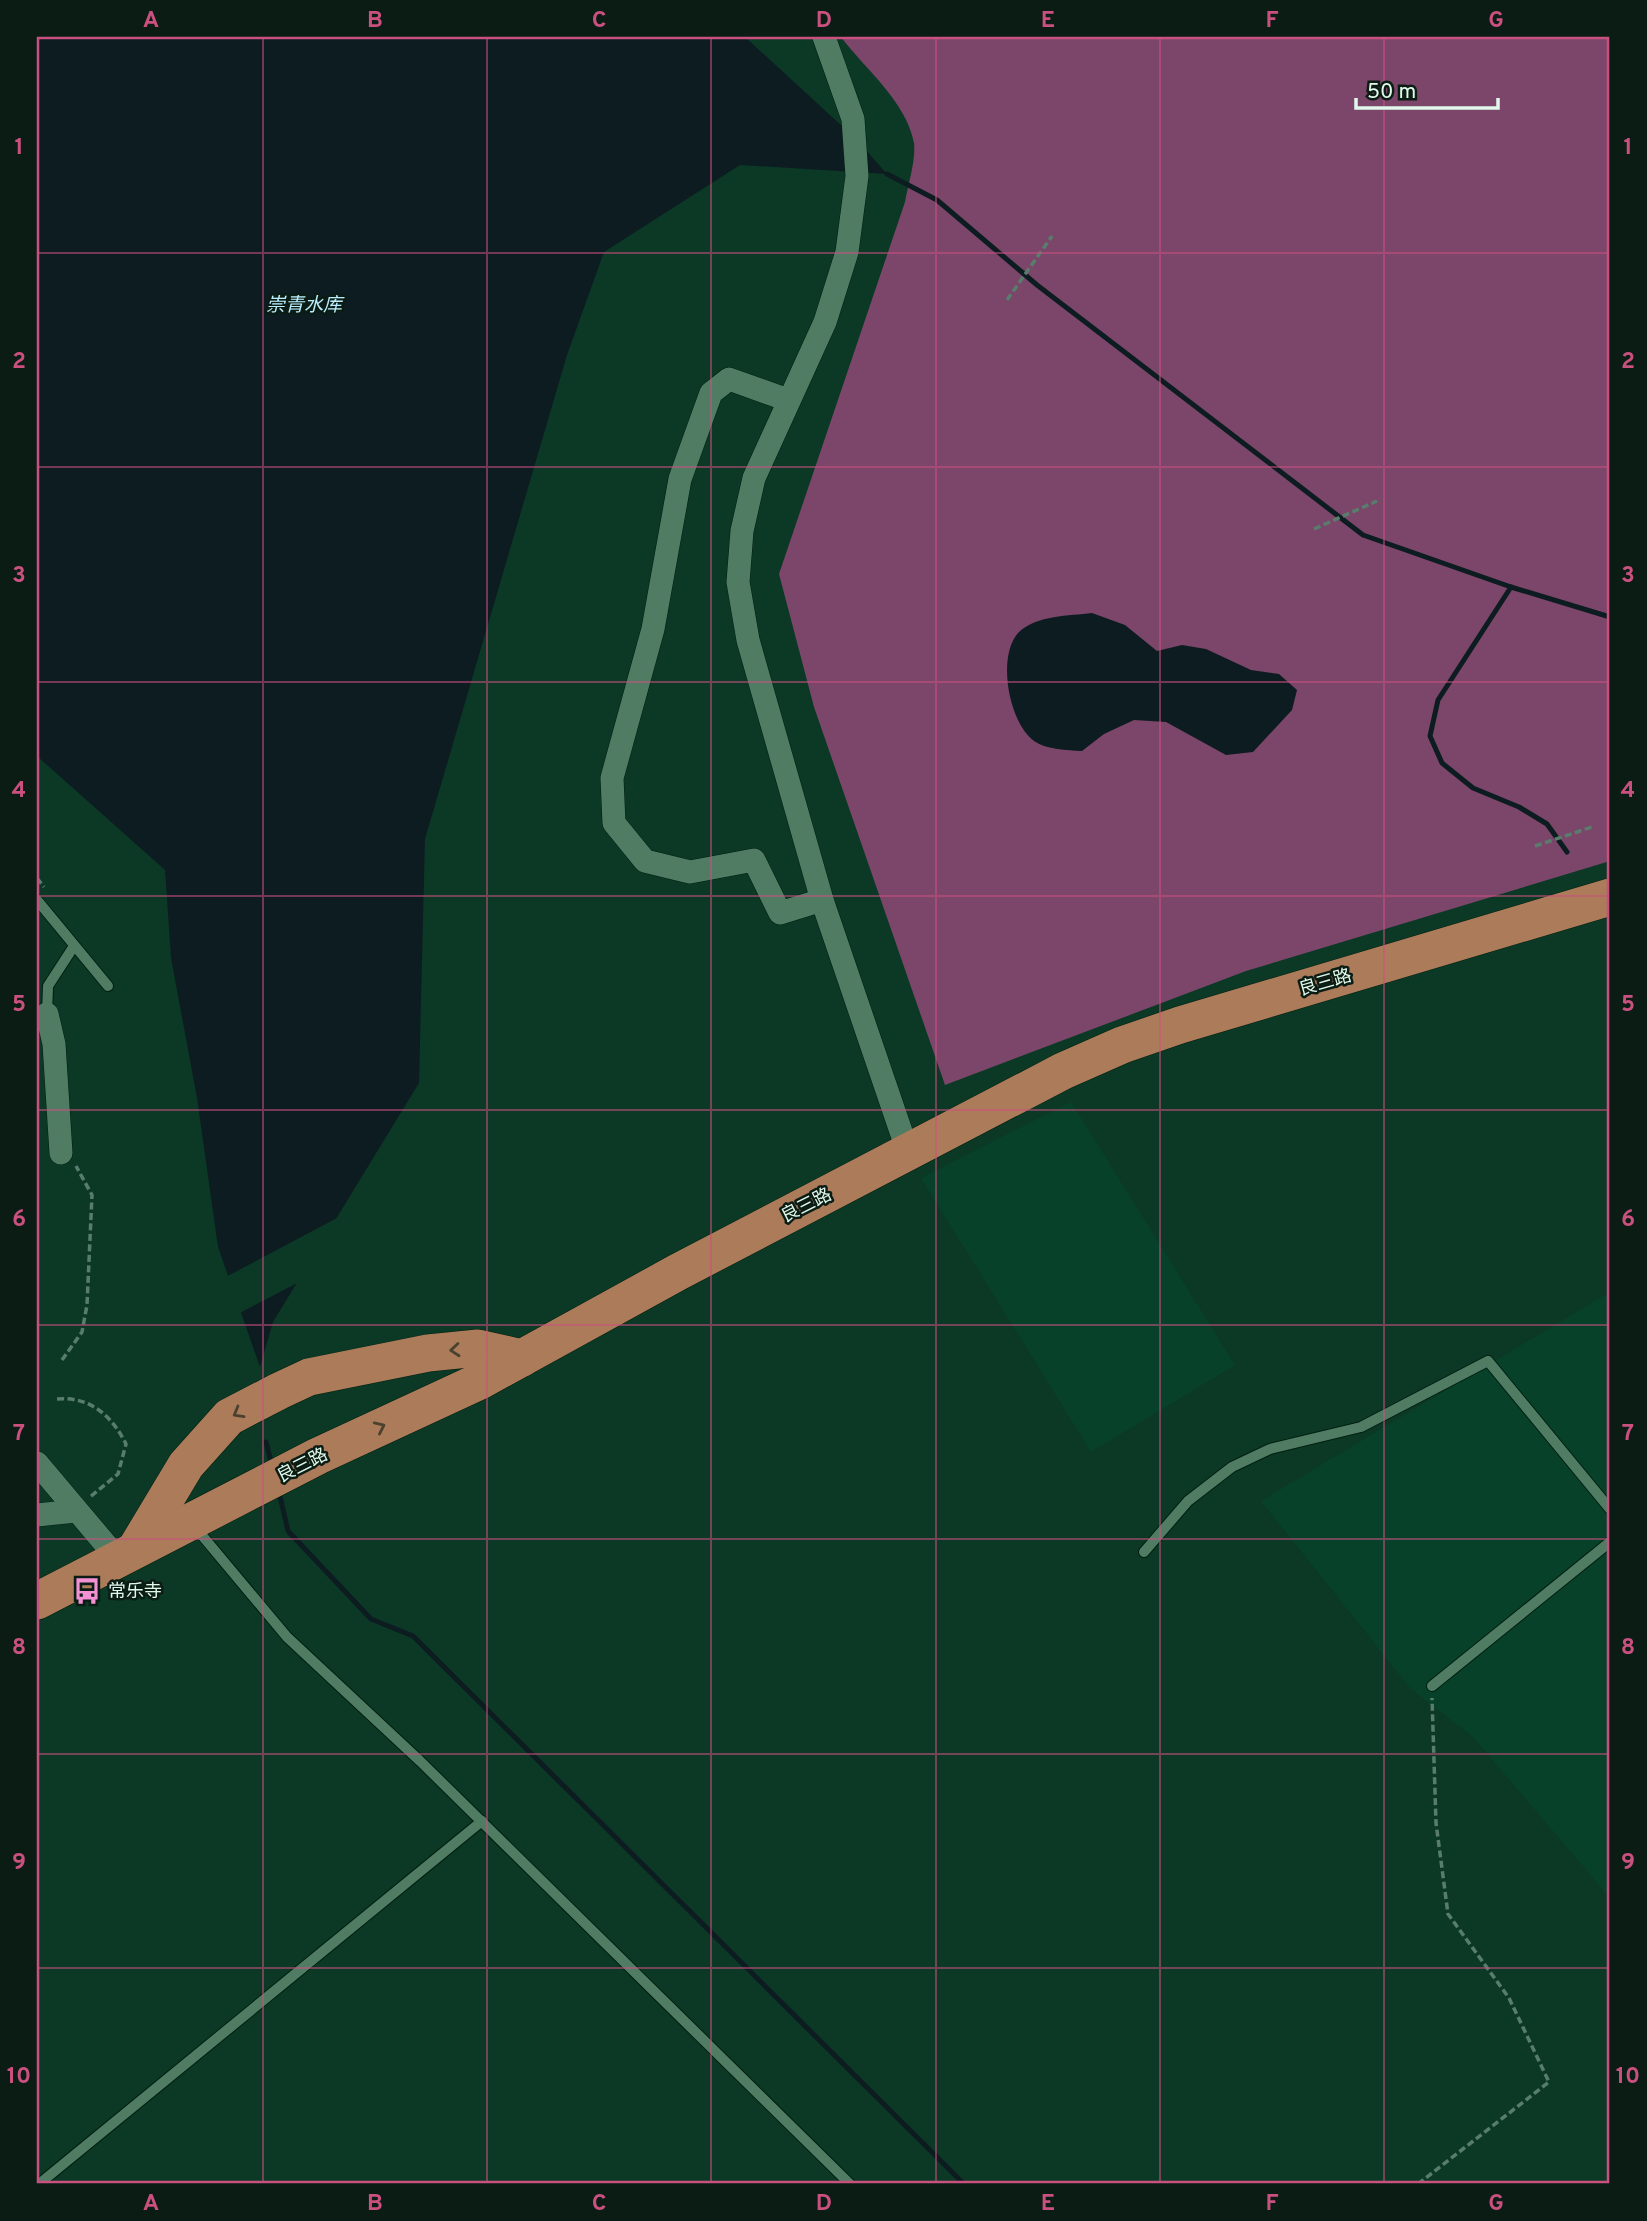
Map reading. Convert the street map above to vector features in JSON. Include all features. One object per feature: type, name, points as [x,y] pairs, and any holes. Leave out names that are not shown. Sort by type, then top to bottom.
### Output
[{"type":"main road","name":"良三路","points":[[37,1601],[318,1456],[480,1381],[678,1272],[1063,1071],[1122,1045],[1180,1025],[1610,897]]},
{"type":"main road","points":[[127,1555],[186,1465],[229,1417],[279,1391],[309,1377],[428,1353],[478,1348],[522,1358]]},
{"type":"street","points":[[824,37],[853,120],[858,176],[851,229],[847,252],[825,323],[754,478],[742,531],[738,582],[748,640],[822,900],[908,1153]]},
{"type":"street","points":[[788,400],[729,379],[711,393],[680,479],[653,629],[612,778],[614,824],[645,862],[690,872],[754,860],[780,913],[822,900]]},
{"type":"street","points":[[47,1014],[54,1044],[61,1153]]},
{"type":"street","points":[[37,1463],[76,1511],[127,1555]]},
{"type":"street","points":[[37,1515],[76,1511]]},
{"type":"lane","points":[[37,900],[108,986]]},
{"type":"lane","points":[[47,1014],[48,986],[74,946]]},
{"type":"lane","points":[[1144,1552],[1188,1501],[1232,1467],[1270,1449],[1361,1427],[1488,1361],[1610,1509]]},
{"type":"lane","points":[[191,1522],[287,1637],[482,1821],[850,2184]]},
{"type":"lane","points":[[1432,1686],[1610,1542]]},
{"type":"lane","points":[[39,2184],[482,1821]]},
{"type":"path","points":[[1007,300],[1052,236]]},
{"type":"path","points":[[1314,529],[1377,501]]},
{"type":"path","points":[[1535,846],[1591,827]]},
{"type":"path","points":[[61,1153],[76,1166],[92,1195],[87,1305],[82,1332],[62,1360]]},
{"type":"path","points":[[57,1399],[75,1397],[97,1408],[117,1426],[126,1444],[118,1474],[76,1511]]},
{"type":"path","points":[[1418,2184],[1549,2082],[1509,1998],[1448,1914],[1436,1823],[1432,1686]]},
{"type":"shaded area","points":[[841,37],[1610,37],[1610,861],[1246,971],[945,1085],[814,707],[779,574],[905,202],[914,157],[914,143],[903,113]]},
{"type":"shaded area","points":[[1071,1102],[1235,1365],[1091,1452],[921,1178]]},
{"type":"shaded area","points":[[1610,1292],[1610,1898],[1473,1737],[1411,1689],[1261,1501]]},
{"type":"water","name":"崇青水库","points":[[37,37],[745,37],[855,138],[887,174],[740,165],[604,252],[567,355],[425,839],[419,1083],[273,1322],[260,1367],[218,1247],[197,1098],[171,958],[165,870],[37,756]]},
{"type":"water","points":[[1092,613],[1125,625],[1157,651],[1182,645],[1206,649],[1251,670],[1279,674],[1297,690],[1292,710],[1253,752],[1226,755],[1166,722],[1134,720],[1104,734],[1082,751],[1039,744],[1025,732],[1012,705],[1007,672],[1012,643],[1019,632],[1035,622]]},
{"type":"pier","points":[[337,1218],[339,1222],[303,1280],[236,1315],[224,1278]]},
{"type":"waterway","points":[[887,174],[937,200],[1037,285],[1363,535],[1511,587],[1610,617]]},
{"type":"waterway","points":[[1511,587],[1438,700],[1430,736],[1442,763],[1473,788],[1519,807],[1547,824],[1567,852]]},
{"type":"waterway","points":[[266,1442],[272,1466]]},
{"type":"waterway","points":[[279,1492],[288,1531],[371,1619],[413,1636],[964,2184]]},
{"type":"place","name":"常乐寺","points":[[87,1591]]}]
